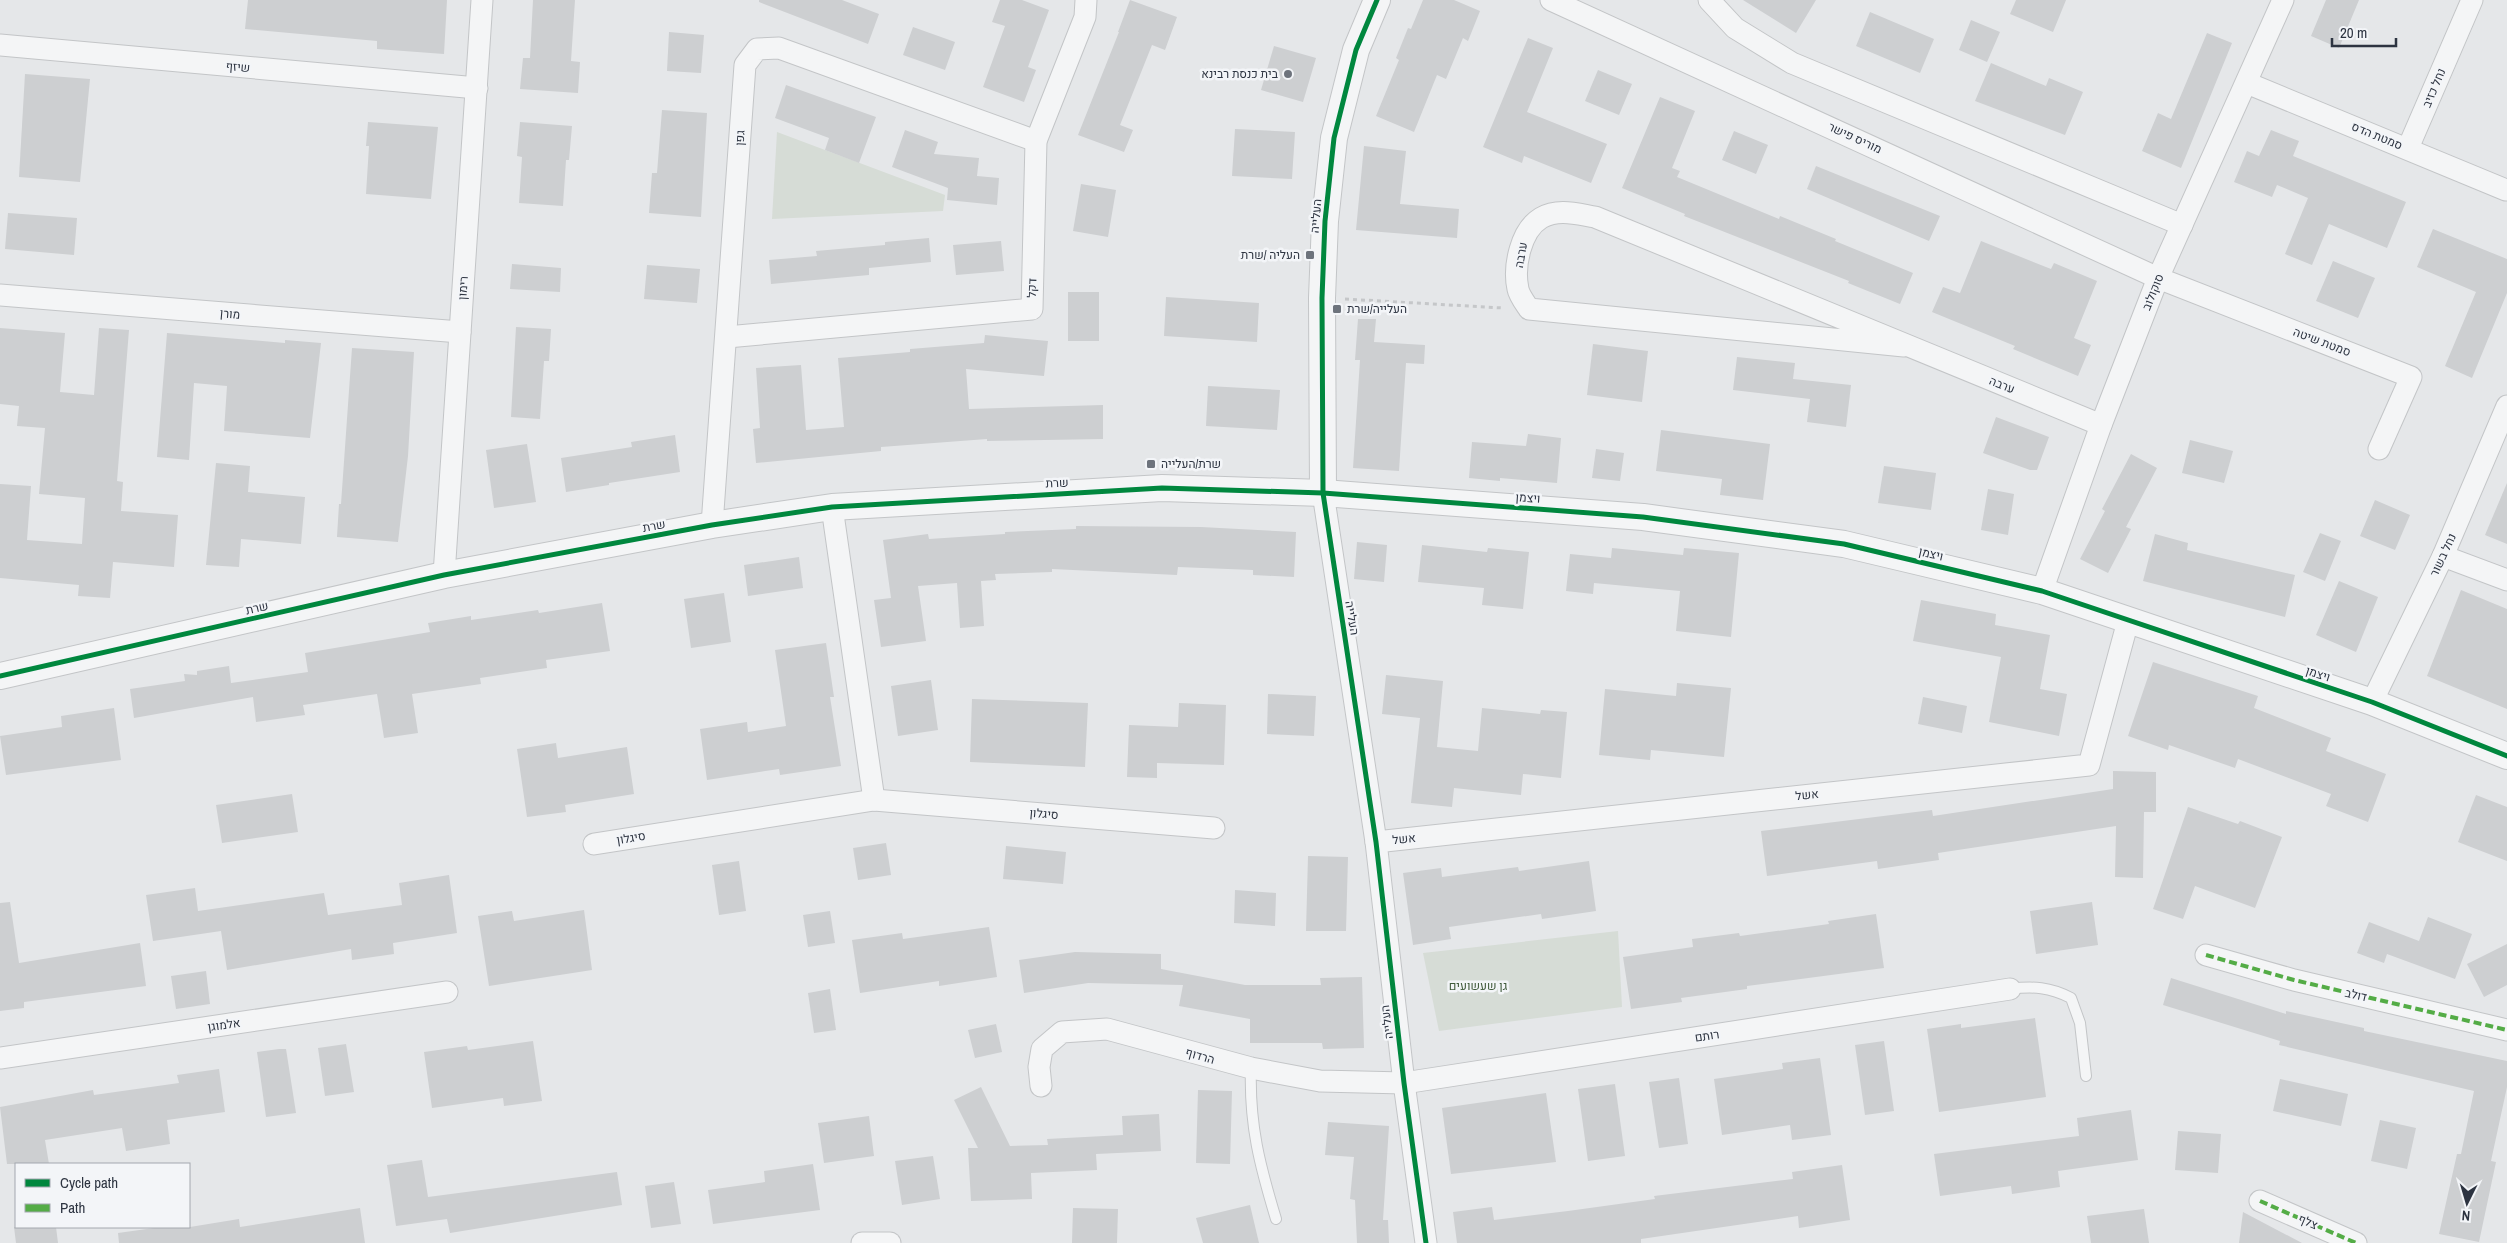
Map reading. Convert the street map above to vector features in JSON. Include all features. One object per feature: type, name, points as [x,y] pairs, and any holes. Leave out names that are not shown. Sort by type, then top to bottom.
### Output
[{"type":"street","name":"רימון","points":[[444,576],[482,0]]},
{"type":"street","name":"דקל","points":[[727,336],[1032,309],[1036,141],[1085,17],[1086,0]]},
{"type":"street","name":"העלייה","points":[[1377,0],[1356,50],[1334,138],[1324,221],[1322,298],[1323,493],[1376,842],[1404,1083],[1426,1243]]},
{"type":"street","name":"מוריס פישר","points":[[1551,0],[2158,278]]},
{"type":"street","points":[[1708,0],[1735,28],[1792,63],[2182,225]]},
{"type":"street","name":"סוקולוב","points":[[2042,591],[2101,425],[2158,278],[2283,0]]},
{"type":"street","name":"נחל כזיב","points":[[2408,148],[2472,0]]},
{"type":"street","name":"שיזף","points":[[0,45],[477,88]]},
{"type":"street","name":"גפן","points":[[712,525],[745,65],[757,49],[779,48],[1036,141]]},
{"type":"street","name":"סמטת הדס","points":[[2246,83],[2408,148],[2506,190]]},
{"type":"street","name":"ערבה","points":[[1904,346],[1529,309],[1518,289],[1518,265],[1524,236],[1541,218],[1562,212],[1594,217],[1904,346],[2101,425]]},
{"type":"street","name":"סמטת שיטה","points":[[2158,278],[2411,377],[2379,449]]},
{"type":"street","name":"מורן","points":[[0,295],[460,332]]},
{"type":"street","name":"נחל בשור","points":[[2372,702],[2443,556],[2507,406]]},
{"type":"street","name":"שרת","points":[[0,676],[444,576],[712,525],[832,507],[1162,488],[1323,493]]},
{"type":"street","name":"ויצמן","points":[[1323,493],[1643,517],[1825,541],[2042,591],[2372,702],[2507,756]]},
{"type":"street","points":[[832,507],[874,800]]},
{"type":"street","points":[[2443,556],[2507,580]]},
{"type":"street","name":"אשל","points":[[1376,842],[2089,765],[2128,621]]},
{"type":"street","name":"סיגלון","points":[[594,844],[874,800],[1214,828]]},
{"type":"street","name":"דולב","points":[[2206,955],[2294,980],[2507,1030]]},
{"type":"street","name":"רותם","points":[[1404,1083],[2010,989]]},
{"type":"street","name":"אלמוגן","points":[[0,1058],[447,992]]},
{"type":"street","name":"הרדוף","points":[[1041,1086],[1039,1067],[1042,1049],[1062,1032],[1107,1030],[1251,1068],[1320,1081],[1404,1083]]},
{"type":"street","name":"צלף","points":[[2260,1201],[2356,1243]]},
{"type":"street","points":[[862,1243],[890,1243]]},
{"type":"lane","points":[[2010,989],[2034,986],[2055,990],[2070,998],[2080,1023],[2086,1076]]},
{"type":"lane","points":[[1251,1068],[1252,1122],[1260,1166],[1276,1219]]},
{"type":"path","points":[[1322,298],[1529,309]]},
{"type":"green space","points":[[777,132],[945,195],[943,211],[772,219]]},
{"type":"green space","name":"גן שעשועים","points":[[1618,931],[1622,1007],[1439,1031],[1423,953]]},
{"type":"building","points":[[248,0],[447,0],[444,54],[377,49],[377,41],[245,29]]},
{"type":"building","points":[[533,0],[575,0],[571,61],[580,62],[578,93],[520,89],[523,58],[530,58]]},
{"type":"building","points":[[759,0],[842,0],[879,14],[868,44],[759,2]]},
{"type":"building","points":[[1000,0],[1022,0],[1049,10],[1028,67],[1036,70],[1024,102],[983,87],[1005,26],[992,22]]},
{"type":"building","points":[[1130,0],[1177,17],[1165,50],[1152,45],[1120,125],[1133,130],[1124,152],[1078,135]]},
{"type":"building","points":[[1423,0],[1454,0],[1480,11],[1468,41],[1463,38],[1446,79],[1437,75],[1414,132],[1376,116],[1399,60],[1396,58],[1408,28],[1411,29]]},
{"type":"building","points":[[1743,0],[1816,0],[1796,33]]},
{"type":"building","points":[[2016,0],[2066,0],[2053,32],[2010,14]]},
{"type":"building","points":[[2326,0],[2359,0],[2339,48],[2311,36]]},
{"type":"building","points":[[1870,12],[1934,39],[1920,73],[1856,46]]},
{"type":"building","points":[[1971,20],[2000,32],[1987,62],[1959,50]]},
{"type":"building","points":[[913,27],[955,42],[945,70],[903,55]]},
{"type":"building","points":[[669,32],[704,35],[701,73],[667,71]]},
{"type":"building","points":[[2207,33],[2232,43],[2181,168],[2142,151],[2158,113],[2171,119]]},
{"type":"building","points":[[1528,38],[1553,48],[1527,112],[1607,144],[1591,183],[1524,156],[1522,163],[1483,147]]},
{"type":"building","name":"בית כנסת רבינא","points":[[1274,46],[1316,58],[1303,102],[1261,90]]},
{"type":"building","points":[[1991,63],[2046,86],[2049,78],[2083,92],[2065,135],[1975,101]]},
{"type":"building","points":[[1598,70],[1632,84],[1619,115],[1585,101]]},
{"type":"building","points":[[25,74],[90,79],[80,182],[19,177]]},
{"type":"building","points":[[786,85],[876,117],[859,163],[825,150],[829,138],[775,118]]},
{"type":"building","points":[[1660,97],[1695,111],[1672,168],[1680,171],[1677,177],[1779,219],[1780,216],[1913,273],[1900,304],[1848,283],[1849,281],[1684,216],[1685,214],[1622,188]]},
{"type":"building","points":[[662,110],[707,113],[701,217],[649,213],[652,173],[657,173]]},
{"type":"building","points":[[368,122],[438,127],[431,199],[366,194],[369,146],[366,146]]},
{"type":"building","points":[[520,122],[572,126],[569,160],[566,160],[563,206],[519,203],[522,157],[517,156]]},
{"type":"building","points":[[1235,129],[1295,132],[1292,179],[1232,176]]},
{"type":"building","points":[[905,130],[938,142],[934,154],[979,158],[977,176],[999,178],[997,205],[947,200],[948,188],[892,167]]},
{"type":"building","points":[[2271,130],[2299,141],[2293,156],[2406,202],[2387,248],[2329,224],[2312,265],[2285,254],[2308,198],[2277,185],[2272,197],[2234,182],[2247,151],[2259,156]]},
{"type":"building","points":[[1734,131],[1768,145],[1756,174],[1722,160]]},
{"type":"building","points":[[1364,146],[1406,151],[1400,204],[1459,209],[1457,238],[1356,230]]},
{"type":"building","points":[[1816,166],[1940,216],[1929,241],[1807,189]]},
{"type":"building","points":[[1081,184],[1116,190],[1108,237],[1073,231]]},
{"type":"building","points":[[8,213],[77,218],[74,255],[5,249]]},
{"type":"building","points":[[2433,229],[2507,259],[2507,293],[2472,378],[2445,366],[2476,292],[2417,267]]},
{"type":"building","points":[[929,238],[931,262],[869,268],[869,275],[771,284],[769,260],[817,256],[816,251],[885,245],[885,242]]},
{"type":"building","points":[[1001,241],[1004,271],[956,275],[953,245]]},
{"type":"building","points":[[1981,241],[2051,269],[2054,263],[2097,281],[2074,338],[2091,345],[2078,376],[2013,349],[2015,346],[1932,312],[1943,287],[1960,293]]},
{"type":"building","points":[[2333,261],[2375,278],[2358,318],[2316,301]]},
{"type":"building","points":[[512,264],[561,268],[560,292],[510,289]]},
{"type":"building","points":[[647,265],[700,269],[697,303],[644,299]]},
{"type":"building","points":[[1068,292],[1099,292],[1099,341],[1068,341]]},
{"type":"building","points":[[1166,297],[1259,303],[1257,342],[1164,336]]},
{"type":"building","points":[[1358,319],[1376,319],[1374,342],[1425,345],[1424,364],[1406,363],[1399,471],[1353,468],[1360,360],[1355,360]]},
{"type":"building","points":[[516,327],[551,329],[549,361],[544,361],[540,419],[511,417]]},
{"type":"building","points":[[0,328],[65,333],[60,392],[94,395],[99,328],[129,330],[117,481],[123,482],[121,511],[178,515],[174,567],[113,562],[110,598],[78,596],[79,585],[0,578],[0,484],[31,486],[27,540],[82,544],[85,498],[39,494],[45,428],[17,426],[19,406],[0,404]]},
{"type":"building","points":[[167,333],[285,343],[285,340],[321,343],[310,438],[224,431],[227,386],[194,383],[189,460],[157,457]]},
{"type":"building","points":[[985,335],[1048,341],[1044,376],[966,369],[969,409],[1103,405],[1103,439],[987,441],[987,439],[881,447],[881,451],[756,463],[753,429],[760,428],[756,368],[801,365],[806,430],[844,427],[838,358],[910,352],[910,349],[984,343]]},
{"type":"building","points":[[1593,344],[1648,351],[1642,402],[1587,395]]},
{"type":"building","points":[[352,348],[414,352],[408,456],[398,542],[337,537]]},
{"type":"building","points":[[1737,357],[1795,363],[1793,379],[1851,385],[1846,427],[1807,422],[1810,399],[1733,390]]},
{"type":"building","points":[[1208,386],[1280,390],[1277,430],[1206,426]]},
{"type":"building","points":[[1996,417],[2049,437],[2037,470],[2030,470],[1983,453]]},
{"type":"building","points":[[1661,430],[1770,444],[1763,500],[1720,495],[1722,479],[1656,471]]},
{"type":"building","points":[[1528,434],[1561,438],[1557,483],[1500,478],[1500,481],[1469,478],[1472,442],[1526,446]]},
{"type":"building","points":[[675,435],[680,472],[566,492],[561,458],[632,447],[631,442]]},
{"type":"building","points":[[2190,440],[2233,451],[2224,483],[2182,473]]},
{"type":"building","points":[[527,444],[536,502],[494,508],[486,450]]},
{"type":"building","points":[[1596,449],[1624,453],[1620,481],[1592,478]]},
{"type":"building","points":[[2131,454],[2157,468],[2126,527],[2131,529],[2108,573],[2080,559],[2105,511],[2102,509]]},
{"type":"building","points":[[216,463],[250,466],[248,492],[305,497],[301,544],[241,539],[239,567],[206,565]]},
{"type":"building","points":[[1884,466],[1936,473],[1931,510],[1878,503]]},
{"type":"building","points":[[2507,483],[2507,544],[2485,535]]},
{"type":"building","points":[[1988,489],[2014,494],[2008,535],[1981,530]]},
{"type":"building","points":[[2375,500],[2410,515],[2395,550],[2360,536]]},
{"type":"building","points":[[1076,526],[1201,527],[1296,532],[1294,577],[1253,575],[1253,570],[1178,567],[1177,575],[1052,569],[1052,572],[995,574],[996,580],[981,581],[984,626],[960,628],[957,583],[918,586],[926,641],[881,647],[874,600],[891,598],[883,540],[928,534],[929,539],[1005,534],[1005,532],[1076,529]]},
{"type":"building","points":[[2320,533],[2341,541],[2325,581],[2303,572]]},
{"type":"building","points":[[2155,534],[2188,543],[2187,550],[2295,575],[2285,617],[2143,581]]},
{"type":"building","points":[[1357,542],[1387,545],[1384,582],[1354,579]]},
{"type":"building","points":[[1422,545],[1487,552],[1488,548],[1529,552],[1523,609],[1482,605],[1484,588],[1418,582]]},
{"type":"building","points":[[1612,548],[1683,555],[1684,548],[1739,553],[1731,637],[1676,631],[1680,591],[1594,583],[1593,594],[1566,591],[1570,554],[1611,558]]},
{"type":"building","points":[[799,557],[803,588],[748,596],[744,565]]},
{"type":"building","points":[[2339,581],[2378,597],[2356,652],[2316,635]]},
{"type":"building","points":[[2461,590],[2507,609],[2507,709],[2427,676]]},
{"type":"building","points":[[724,593],[731,642],[691,648],[684,599]]},
{"type":"building","points":[[1921,600],[1996,614],[1995,625],[2050,635],[2040,689],[2067,694],[2059,736],[1989,722],[2001,657],[1913,641]]},
{"type":"building","points":[[602,603],[610,651],[546,660],[547,668],[480,678],[481,684],[412,694],[418,733],[384,738],[377,694],[303,705],[305,715],[256,722],[253,697],[134,718],[130,689],[185,681],[184,674],[197,675],[197,671],[229,666],[231,683],[308,672],[305,653],[430,632],[428,623],[471,616],[471,620],[538,610],[539,613]]},
{"type":"building","points":[[826,643],[834,697],[830,697],[841,766],[780,775],[779,769],[707,780],[700,729],[747,722],[748,732],[786,726],[775,650]]},
{"type":"building","points":[[2153,662],[2258,696],[2254,708],[2331,738],[2326,751],[2386,774],[2368,822],[2326,806],[2331,794],[2238,759],[2235,768],[2169,745],[2168,750],[2128,736]]},
{"type":"building","points":[[1386,675],[1443,681],[1437,747],[1478,751],[1482,708],[1540,714],[1541,710],[1567,712],[1561,778],[1523,774],[1521,795],[1454,788],[1452,807],[1411,803],[1420,718],[1382,714]]},
{"type":"building","points":[[931,680],[938,730],[898,736],[891,686]]},
{"type":"building","points":[[1677,683],[1731,688],[1724,757],[1651,750],[1650,760],[1599,755],[1605,689],[1676,696]]},
{"type":"building","points":[[1268,694],[1316,696],[1314,736],[1267,734]]},
{"type":"building","points":[[1923,697],[1967,706],[1962,733],[1918,724]]},
{"type":"building","points":[[972,699],[1088,703],[1085,767],[970,762]]},
{"type":"building","points":[[1179,703],[1226,705],[1224,765],[1157,763],[1157,778],[1127,777],[1129,725],[1178,727]]},
{"type":"building","points":[[114,708],[121,760],[6,775],[0,736],[62,727],[61,716]]},
{"type":"building","points":[[556,743],[558,758],[627,747],[634,794],[565,805],[566,812],[527,817],[517,749]]},
{"type":"building","points":[[2113,771],[2156,772],[2156,812],[2144,812],[2143,878],[2115,877],[2116,826],[1938,853],[1939,860],[1878,869],[1877,861],[1767,876],[1761,831],[1932,810],[1933,816],[2113,789]]},
{"type":"building","points":[[292,794],[298,832],[222,843],[216,805]]},
{"type":"building","points":[[2476,795],[2507,807],[2507,861],[2458,842]]},
{"type":"building","points":[[2188,807],[2238,824],[2240,821],[2282,837],[2255,908],[2195,886],[2183,919],[2153,909]]},
{"type":"building","points":[[886,843],[891,875],[858,880],[853,848]]},
{"type":"building","points":[[1006,846],[1066,852],[1063,884],[1003,879]]},
{"type":"building","points":[[1308,856],[1348,857],[1346,931],[1306,931]]},
{"type":"building","points":[[739,861],[746,911],[719,915],[712,865]]},
{"type":"building","points":[[1589,861],[1596,911],[1542,919],[1541,914],[1449,927],[1451,939],[1413,945],[1403,873],[1441,868],[1442,877],[1518,867],[1519,871]]},
{"type":"building","points":[[449,875],[457,933],[393,943],[394,954],[352,960],[351,949],[227,970],[221,931],[153,941],[146,895],[195,888],[198,911],[324,893],[328,915],[402,905],[399,883]]},
{"type":"building","points":[[1235,890],[1276,893],[1275,926],[1234,923]]},
{"type":"building","points":[[10,902],[19,963],[140,943],[146,986],[24,1002],[24,1008],[0,1011],[0,903]]},
{"type":"building","points":[[2092,902],[2098,945],[2036,954],[2030,911]]},
{"type":"building","points":[[584,910],[592,970],[489,986],[478,916],[512,911],[514,921]]},
{"type":"building","points":[[830,911],[835,943],[808,947],[803,915]]},
{"type":"building","points":[[1876,914],[1884,968],[1747,986],[1747,989],[1681,998],[1682,1002],[1631,1009],[1623,957],[1693,947],[1692,939],[1739,933],[1740,936],[1829,924],[1828,921]]},
{"type":"building","points":[[2428,917],[2472,934],[2455,979],[2387,954],[2384,963],[2357,953],[2369,922],[2419,941]]},
{"type":"building","points":[[989,927],[997,977],[939,986],[939,981],[860,993],[852,940],[902,933],[903,939]]},
{"type":"building","points":[[2507,944],[2507,985],[2484,997],[2467,964]]},
{"type":"building","points":[[1075,952],[1161,954],[1161,969],[1245,985],[1321,985],[1320,978],[1362,977],[1364,1048],[1323,1049],[1322,1043],[1250,1043],[1250,1019],[1179,1006],[1183,985],[1088,983],[1024,993],[1019,960]]},
{"type":"building","points":[[206,971],[210,1004],[176,1009],[171,976]]},
{"type":"building","points":[[2171,978],[2286,1014],[2286,1011],[2364,1028],[2364,1031],[2507,1061],[2507,1087],[2491,1161],[2496,1162],[2479,1242],[2439,1234],[2457,1154],[2461,1154],[2474,1091],[2279,1045],[2280,1041],[2163,1005]]},
{"type":"building","points":[[830,989],[836,1030],[814,1033],[808,993]]},
{"type":"building","points":[[2035,1018],[2046,1097],[1939,1112],[1927,1029],[1961,1024],[1961,1028]]},
{"type":"building","points":[[996,1024],[1002,1052],[975,1058],[968,1030]]},
{"type":"building","points":[[533,1041],[542,1101],[504,1106],[503,1098],[432,1108],[424,1052],[467,1046],[468,1050]]},
{"type":"building","points":[[1884,1041],[1894,1111],[1865,1115],[1855,1045]]},
{"type":"building","points":[[346,1044],[354,1092],[325,1096],[318,1048]]},
{"type":"building","points":[[286,1049],[296,1113],[266,1117],[257,1052]]},
{"type":"building","points":[[1820,1058],[1831,1135],[1792,1140],[1790,1125],[1722,1135],[1714,1079],[1783,1069],[1782,1063]]},
{"type":"building","points":[[219,1069],[225,1112],[167,1120],[170,1144],[126,1151],[122,1128],[45,1140],[49,1163],[7,1164],[0,1107],[93,1090],[94,1095],[179,1083],[177,1075]]},
{"type":"building","points":[[1679,1078],[1688,1144],[1659,1148],[1649,1082]]},
{"type":"building","points":[[2280,1079],[2348,1094],[2341,1126],[2273,1111]]},
{"type":"building","points":[[1615,1084],[1625,1156],[1588,1161],[1578,1089]]},
{"type":"building","points":[[981,1087],[1010,1146],[1048,1145],[1047,1139],[1123,1135],[1122,1116],[1159,1114],[1161,1151],[1096,1154],[1097,1170],[1031,1173],[1032,1199],[971,1201],[968,1148],[978,1148],[954,1100]]},
{"type":"building","points":[[1198,1090],[1232,1091],[1230,1164],[1196,1163]]},
{"type":"building","points":[[1546,1093],[1556,1162],[1451,1174],[1442,1108]]},
{"type":"building","points":[[2131,1110],[2138,1160],[2058,1171],[2060,1187],[2012,1194],[2011,1186],[1940,1196],[1934,1154],[2079,1136],[2077,1118]]},
{"type":"building","points":[[869,1116],[874,1156],[824,1163],[818,1123]]},
{"type":"building","points":[[2380,1120],[2416,1128],[2407,1169],[2371,1161]]},
{"type":"building","points":[[1328,1122],[1389,1126],[1383,1220],[1388,1220],[1389,1243],[1357,1243],[1355,1200],[1350,1199],[1354,1157],[1325,1155]]},
{"type":"building","points":[[2178,1131],[2221,1134],[2218,1173],[2175,1170]]},
{"type":"building","points":[[933,1156],[940,1199],[902,1205],[895,1161]]},
{"type":"building","points":[[422,1160],[428,1197],[617,1172],[622,1205],[450,1233],[447,1219],[396,1226],[387,1165]]},
{"type":"building","points":[[813,1164],[820,1210],[713,1224],[708,1190],[765,1182],[764,1171]]},
{"type":"building","points":[[1842,1165],[1850,1220],[1799,1228],[1798,1216],[1641,1239],[1641,1243],[1457,1243],[1453,1212],[1492,1207],[1494,1220],[1655,1199],[1654,1196],[1793,1179],[1792,1172]]},
{"type":"building","points":[[674,1182],[681,1224],[651,1228],[645,1186]]},
{"type":"building","points":[[1250,1205],[1259,1243],[1203,1243],[1196,1218]]},
{"type":"building","points":[[360,1208],[365,1243],[119,1243],[118,1233],[154,1228],[190,1228],[239,1219],[240,1227]]},
{"type":"building","points":[[1073,1208],[1118,1209],[1117,1243],[1072,1243]]},
{"type":"building","points":[[2144,1209],[2149,1243],[2091,1243],[2087,1216]]},
{"type":"building","points":[[2243,1212],[2302,1243],[2239,1243]]},
{"type":"building","points":[[14,1227],[56,1228],[58,1243],[16,1243]]},
{"type":"marked path","points":[[2206,955],[2294,980],[2507,1030]]},
{"type":"marked path","points":[[2260,1201],[2356,1243]]},
{"type":"cycle path","points":[[1377,0],[1356,50],[1334,138],[1325,221],[1322,298],[1323,493],[1376,842],[1404,1083],[1426,1243]]},
{"type":"cycle path","points":[[0,676],[444,575],[712,525],[832,507],[1162,488],[1323,493],[1643,517],[1844,544],[2042,591],[2372,702],[2507,756]]},
{"type":"place","name":"בית כנסת רבינא","points":[[1288,74]]},
{"type":"place","name":"העליה /שרת","points":[[1310,255]]},
{"type":"place","name":"העלייה/שרת","points":[[1337,309]]},
{"type":"place","name":"שרת/העלייה","points":[[1151,464]]}]
